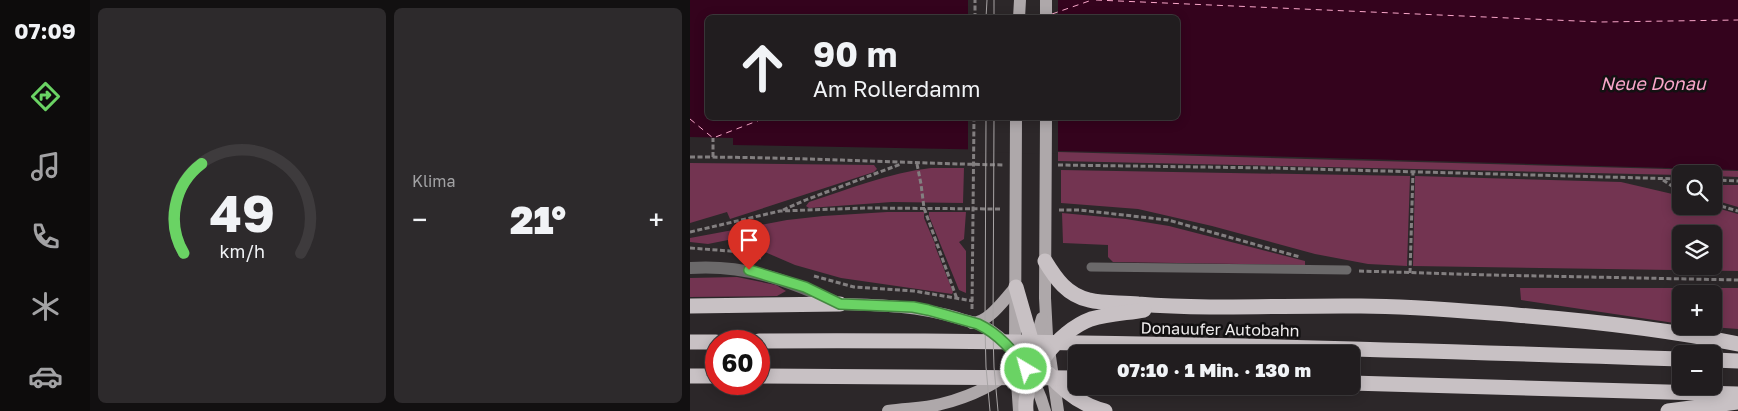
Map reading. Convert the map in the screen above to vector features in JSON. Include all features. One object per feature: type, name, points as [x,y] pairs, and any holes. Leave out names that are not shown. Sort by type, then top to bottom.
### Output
[{"type":"highway","points":[[1045,261],[1064,287],[1083,298],[1096,302],[1163,306],[1363,306],[1451,310],[1563,319],[1684,333],[1738,344]]},
{"type":"highway","points":[[1016,287],[1019,317],[1032,346],[1045,357],[1052,378],[1061,388],[1077,400],[1105,411]]},
{"type":"highway","points":[[690,306],[840,304]]},
{"type":"highway","points":[[1022,407],[1032,377],[1045,357],[1071,330],[1098,317],[1163,306]]},
{"type":"highway","points":[[690,342],[705,342]]},
{"type":"highway","name":"Donauufer Autobahn","points":[[770,342],[1020,342],[1672,359]]},
{"type":"highway","points":[[1722,360],[1738,361]]},
{"type":"highway","points":[[690,376],[705,376]]},
{"type":"highway","points":[[770,376],[1068,378]]},
{"type":"highway","points":[[1360,383],[1738,394]]},
{"type":"highway","points":[[1668,411],[1738,402]]},
{"type":"main road","points":[[1020,0],[1020,15]]},
{"type":"main road","points":[[1046,0],[1046,15]]},
{"type":"main road","points":[[840,304],[913,307],[981,321],[1016,287],[1013,215],[1016,120]]},
{"type":"main road","points":[[1045,357],[1045,261],[1048,216],[1046,120]]},
{"type":"main road","points":[[1019,317],[1017,360],[1022,407]]},
{"type":"main road","points":[[888,411],[932,406],[988,387],[1032,346],[1044,317]]},
{"type":"main road","points":[[968,319],[985,327],[1002,340],[1032,377],[1044,407]]},
{"type":"main road","points":[[1052,378],[1058,407]]},
{"type":"street","points":[[690,268],[715,267],[749,270],[805,287],[840,304]]},
{"type":"lane","points":[[1091,267],[1347,270]]},
{"type":"path","points":[[975,0],[975,15]]},
{"type":"path","points":[[968,319],[973,301],[974,120]]},
{"type":"path","points":[[713,157],[714,138]]},
{"type":"path","points":[[690,157],[1006,165]]},
{"type":"path","points":[[690,232],[780,211],[904,163]]},
{"type":"path","points":[[917,164],[922,184],[924,208],[957,299]]},
{"type":"path","points":[[1055,165],[1413,171],[1672,179]]},
{"type":"path","points":[[1410,273],[1413,171]]},
{"type":"path","points":[[1662,179],[1672,186]]},
{"type":"path","points":[[1722,180],[1738,181]]},
{"type":"path","points":[[1722,206],[1738,211]]},
{"type":"path","points":[[780,211],[924,208],[1013,215]]},
{"type":"path","points":[[1048,216],[1079,210],[1168,220],[1300,257]]},
{"type":"path","points":[[690,248],[743,252],[767,261]]},
{"type":"path","points":[[1347,270],[1738,280]]},
{"type":"path","points":[[809,274],[854,286],[914,291],[973,301]]},
{"type":"shaded area","points":[[1058,152],[1672,169],[1672,175],[1058,161]]},
{"type":"shaded area","points":[[690,163],[874,165],[877,169],[874,172],[730,219],[727,212],[690,223]]},
{"type":"shaded area","points":[[964,168],[963,203],[892,202],[809,208],[806,206],[809,202],[869,182],[915,170]]},
{"type":"shaded area","points":[[1061,170],[1410,176],[1407,266],[1368,264],[1315,254],[1212,226],[1138,209],[1061,203]]},
{"type":"shaded area","points":[[1722,171],[1738,171],[1738,177],[1722,176]]},
{"type":"shaded area","points":[[1415,176],[1621,182],[1672,194],[1672,215],[1722,215],[1722,209],[1738,214],[1738,271],[1722,271],[1722,225],[1672,225],[1672,270],[1413,266]]},
{"type":"shaded area","points":[[1722,185],[1738,185],[1738,207],[1722,202]]},
{"type":"shaded area","points":[[887,212],[924,212],[924,218],[953,292],[952,294],[841,278],[795,265],[744,243],[728,240],[708,244],[690,242],[690,238],[787,220]]},
{"type":"shaded area","points":[[929,212],[966,212],[964,239],[959,242],[966,251],[966,293],[959,290]]},
{"type":"shaded area","points":[[1062,213],[1126,219],[1169,226],[1305,261],[1305,265],[1113,262],[1108,257],[1108,245],[1063,243]]},
{"type":"shaded area","points":[[737,277],[776,285],[786,291],[777,296],[690,297],[690,278]]},
{"type":"shaded area","points":[[1520,288],[1672,288],[1672,323],[1521,300]]},
{"type":"shaded area","points":[[1722,288],[1738,288],[1738,329],[1722,328]]},
{"type":"water","name":"Neue Donau","points":[[690,0],[1738,0],[1738,170],[1722,170],[1722,165],[1672,165],[1672,168],[1159,153],[733,145],[733,138],[690,137]]},
{"type":"pier","points":[[968,0],[1058,0],[1058,15],[968,15]]},
{"type":"pier","points":[[968,120],[1058,120],[1058,154],[968,152]]},
{"type":"ferry route","points":[[1052,14],[1092,0]]},
{"type":"ferry route","points":[[1096,0],[1600,22],[1738,20]]},
{"type":"ferry route","points":[[690,119],[713,138],[760,120]]},
{"type":"tram line","points":[[986,15],[987,0]]},
{"type":"tram line","points":[[994,0],[994,15]]},
{"type":"tram line","points":[[986,120],[985,327],[990,411]]},
{"type":"tram line","points":[[994,120],[993,333],[998,411]]},
{"type":"route","points":[[749,270],[805,287],[840,304],[913,307],[978,324],[985,327],[1009,346],[1026,369]]}]
